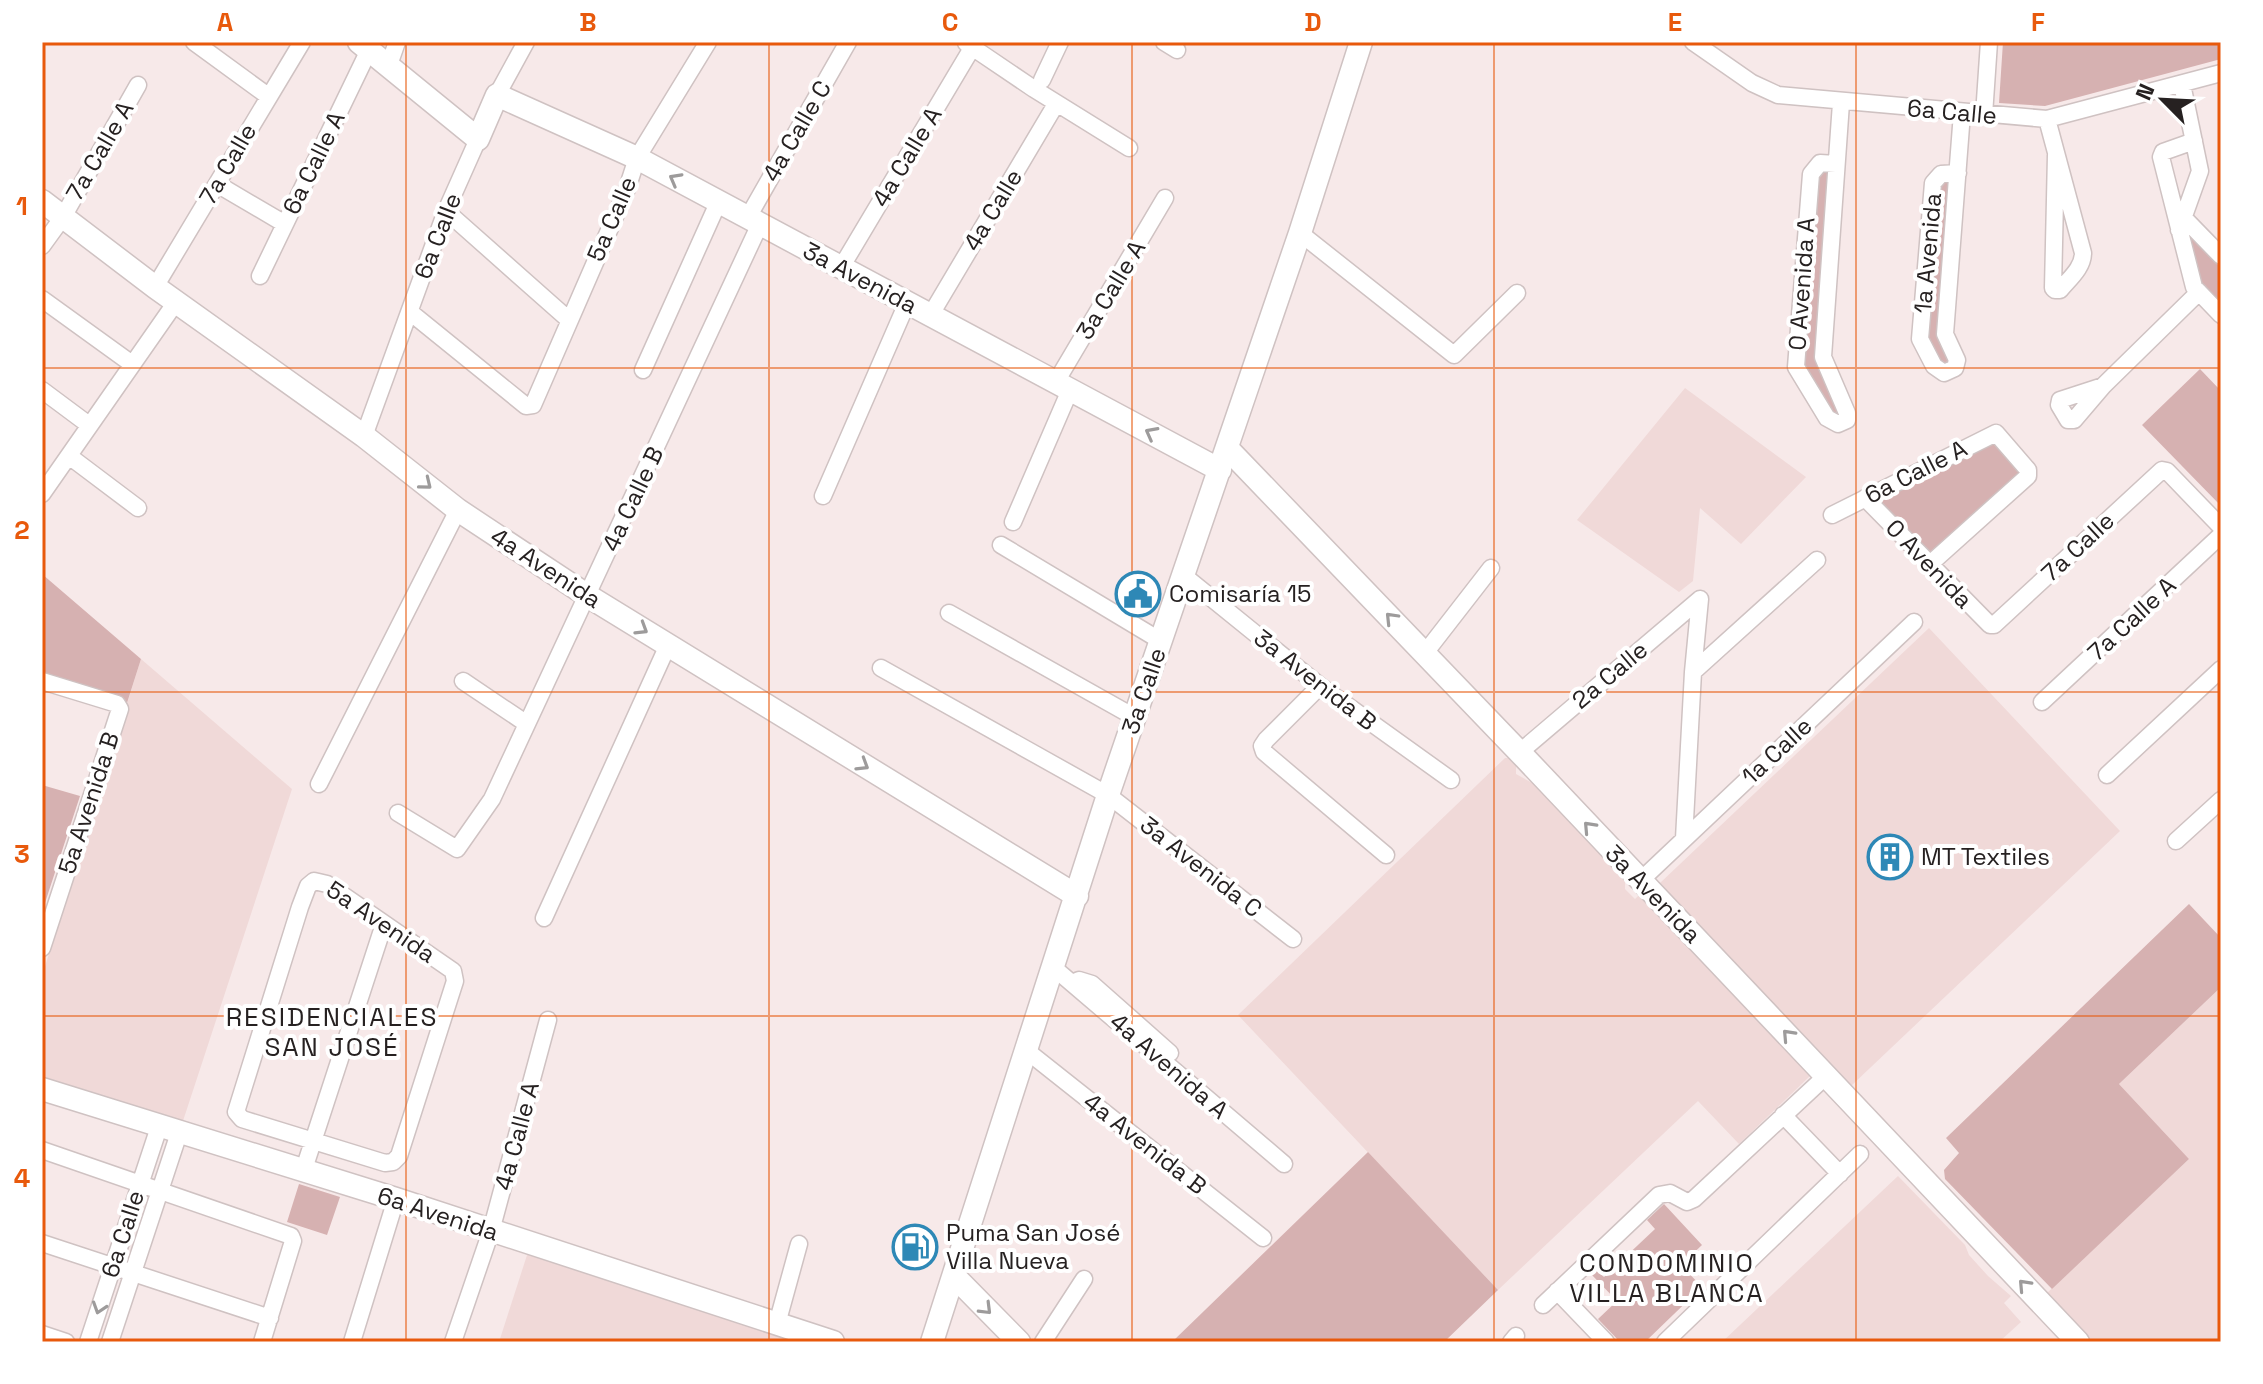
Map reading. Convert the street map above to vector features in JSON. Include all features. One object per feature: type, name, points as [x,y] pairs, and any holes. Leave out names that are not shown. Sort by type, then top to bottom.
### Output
[{"type":"street","points":[[194,42],[268,96]]},
{"type":"street","name":"7a Calle","points":[[155,287],[302,42]]},
{"type":"street","points":[[389,65],[397,42]]},
{"type":"street","name":"6a Calle","points":[[364,436],[446,211],[497,95],[526,42]]},
{"type":"street","name":"5a Calle","points":[[410,312],[526,406],[533,405],[627,189],[637,158],[708,42]]},
{"type":"street","name":"4a Calle C","points":[[753,222],[848,42]]},
{"type":"street","points":[[1042,80],[1060,42]]},
{"type":"street","name":"3a Calle","points":[[932,1342],[1108,795],[1300,233],[1361,42]]},
{"type":"street","name":"6a Calle","points":[[1693,42],[1770,93],[1841,103],[2047,119],[2221,73]]},
{"type":"street","points":[[1984,115],[1989,42]]},
{"type":"street","points":[[968,45],[1129,148]]},
{"type":"street","name":"4a Calle A","points":[[842,266],[968,45]]},
{"type":"street","points":[[364,46],[478,139]]},
{"type":"street","name":"6a Calle A","points":[[260,276],[364,46]]},
{"type":"street","points":[[2181,224],[2200,171],[2182,84]]},
{"type":"street","name":"7a Calle A","points":[[42,246],[63,217],[138,85]]},
{"type":"street","name":"3a Avenida","points":[[497,95],[637,158],[1220,470]]},
{"type":"street","name":"0 Avenida A","points":[[1836,164],[1820,163],[1811,174],[1796,367],[1828,421],[1838,424],[1845,421],[1848,414],[1823,357],[1841,103]]},
{"type":"street","name":"4a Calle","points":[[930,316],[1056,104]]},
{"type":"street","name":"1a Avenida","points":[[1958,173],[1941,174],[1933,183],[1920,339],[1934,366],[1944,373],[1955,368],[1957,360],[1945,334],[1958,173],[1962,113]]},
{"type":"street","points":[[2047,119],[2083,258],[2081,266],[2060,290],[2053,288],[2056,155]]},
{"type":"street","points":[[2194,141],[2163,152],[2161,157],[2181,224],[2194,287],[2221,315]]},
{"type":"street","points":[[217,184],[285,224]]},
{"type":"street","name":"3a Calle A","points":[[1013,522],[1063,386],[1165,198]]},
{"type":"street","name":"4a Avenida","points":[[42,201],[155,287],[364,436],[458,510],[588,596],[1077,896]]},
{"type":"street","points":[[643,370],[718,203]]},
{"type":"street","points":[[446,211],[569,320]]},
{"type":"street","name":"4a Calle B","points":[[398,813],[453,848],[460,847],[492,799],[588,596],[753,222]]},
{"type":"street","points":[[2181,224],[2221,256]]},
{"type":"street","points":[[1300,233],[1454,355],[1517,293]]},
{"type":"street","points":[[2103,386],[2199,292]]},
{"type":"street","points":[[42,299],[132,364]]},
{"type":"street","points":[[42,494],[176,302]]},
{"type":"street","points":[[823,496],[907,303]]},
{"type":"street","points":[[42,390],[89,425]]},
{"type":"street","name":"6a Calle A","points":[[1832,515],[1996,433],[2028,470],[2028,476],[1930,564]]},
{"type":"street","name":"3a Avenida","points":[[1227,448],[1520,752],[2078,1342]]},
{"type":"street","points":[[69,456],[138,508]]},
{"type":"street","name":"7a Calle","points":[[1994,625],[2162,470],[2167,471],[2221,527]]},
{"type":"street","name":"0 Avenida","points":[[1865,498],[1986,623],[1994,625]]},
{"type":"street","points":[[319,784],[458,510]]},
{"type":"street","name":"7a Calle A","points":[[2042,702],[2221,535]]},
{"type":"street","points":[[1001,545],[1161,641]]},
{"type":"street","points":[[1684,839],[1693,672],[1817,560]]},
{"type":"street","points":[[1425,653],[1491,568]]},
{"type":"street","name":"3a Avenida B","points":[[1183,575],[1320,686],[1451,780]]},
{"type":"street","name":"2a Calle","points":[[1520,752],[1700,599],[1693,672]]},
{"type":"street","points":[[949,613],[1136,718]]},
{"type":"street","name":"1a Calle","points":[[1640,881],[1914,622]]},
{"type":"street","points":[[544,918],[668,645]]},
{"type":"street","name":"3a Avenida C","points":[[881,668],[1108,795],[1293,939]]},
{"type":"street","points":[[2107,775],[2221,669]]},
{"type":"street","points":[[463,681],[527,724]]},
{"type":"street","name":"5a Avenida B","points":[[42,682],[117,704],[120,709],[42,948]]},
{"type":"street","points":[[1320,686],[1266,740],[1262,746],[1264,752],[1386,855]]},
{"type":"street","points":[[2176,841],[2221,800]]},
{"type":"street","name":"5a Avenida","points":[[314,881],[327,884],[384,924],[453,971],[455,981],[399,1156],[393,1162],[385,1163],[242,1119],[236,1112],[237,1104],[308,886],[314,881]]},
{"type":"street","points":[[303,1172],[384,924]]},
{"type":"street","name":"4a Avenida A","points":[[1054,968],[1286,1161]]},
{"type":"street","name":"4a Calle A","points":[[453,1342],[491,1231],[548,1020]]},
{"type":"street","name":"4a Avenida B","points":[[1027,1051],[1263,1238]]},
{"type":"street","points":[[1543,1305],[1659,1195],[1668,1193],[1687,1202],[1694,1199],[1826,1076]]},
{"type":"street","name":"6a Avenida","points":[[42,1089],[396,1199],[833,1342]]},
{"type":"street","points":[[1783,1115],[1840,1174]]},
{"type":"street","name":"6a Calle","points":[[88,1342],[141,1183],[169,1130]]},
{"type":"street","name":"6a Calle","points":[[110,1342],[161,1189],[169,1130]]},
{"type":"street","points":[[42,1150],[286,1232],[293,1241],[262,1342]]},
{"type":"street","points":[[1665,1342],[1860,1154]]},
{"type":"street","points":[[352,1342],[396,1199]]},
{"type":"street","points":[[42,1243],[270,1318]]},
{"type":"street","points":[[777,1324],[799,1244]]},
{"type":"street","points":[[954,1276],[1019,1342]]},
{"type":"street","points":[[1043,1342],[1084,1279]]},
{"type":"street","points":[[1557,1291],[1606,1342]]},
{"type":"street","points":[[42,1334],[66,1342]]},
{"type":"shaded area","points":[[2003,42],[2221,42],[2221,59],[2045,106],[1999,103]]},
{"type":"shaded area","points":[[1836,164],[1823,357],[1847,413],[1840,424],[1796,367],[1811,174]]},
{"type":"shaded area","points":[[1958,173],[1945,334],[1957,357],[1948,372],[1920,339],[1933,183]]},
{"type":"shaded area","points":[[2188,229],[2221,264],[2221,306],[2200,284]]},
{"type":"shaded area","points":[[2200,369],[2221,391],[2221,506],[2142,425]]},
{"type":"shaded area","points":[[1685,388],[1806,477],[1741,544],[1700,508],[1693,581],[1679,592],[1577,520]]},
{"type":"shaded area","points":[[1991,434],[2028,470],[1930,564],[1865,498]]},
{"type":"shaded area","points":[[42,574],[141,659],[127,703],[42,675]]},
{"type":"shaded area","name":"MT Textiles","points":[[1929,628],[2120,831],[1851,1086],[1660,883]]},
{"type":"shaded area","points":[[141,659],[292,789],[182,1124],[42,1078],[42,976]]},
{"type":"shaded area","points":[[1505,758],[1511,758],[1516,764],[1516,774],[1534,784],[1625,881],[1625,889],[1635,899],[1640,894],[1811,1075],[1739,1144],[1698,1101],[1498,1290],[1238,1015]]},
{"type":"shaded area","points":[[42,785],[80,796],[42,912]]},
{"type":"shaded area","points":[[2189,904],[2221,938],[2221,987],[2119,1084],[2189,1159],[2052,1289],[1945,1179],[1944,1170],[1959,1153],[1946,1138]]},
{"type":"shaded area","points":[[2221,987],[2221,1342],[2091,1342],[2046,1294],[2189,1159],[2119,1084]]},
{"type":"shaded area","points":[[1368,1152],[1498,1290],[1444,1342],[1172,1342]]},
{"type":"shaded area","points":[[1898,1176],[1965,1245],[1969,1255],[1988,1276],[2011,1296],[2004,1303],[2021,1322],[1999,1342],[1722,1342]]},
{"type":"shaded area","points":[[299,1184],[340,1197],[327,1235],[287,1222]]},
{"type":"shaded area","points":[[1664,1204],[1702,1245],[1681,1265],[1702,1287],[1645,1342],[1620,1342],[1598,1319],[1617,1301],[1591,1274],[1596,1270],[1604,1277],[1655,1229],[1647,1220]]},
{"type":"shaded area","points":[[528,1252],[805,1342],[499,1342]]},
{"type":"place","name":"Comisaría 15","points":[[1138,594]]},
{"type":"place","name":"MT Textiles","points":[[1890,857]]},
{"type":"place","name":"Puma San José Villa Nueva","points":[[915,1247]]},
{"type":"district","name":"RESIDENCIALES SAN JOSÉ","points":[[332,1032]]},
{"type":"district","name":"CONDOMINIO VILLA BLANCA","points":[[1667,1278]]}]
